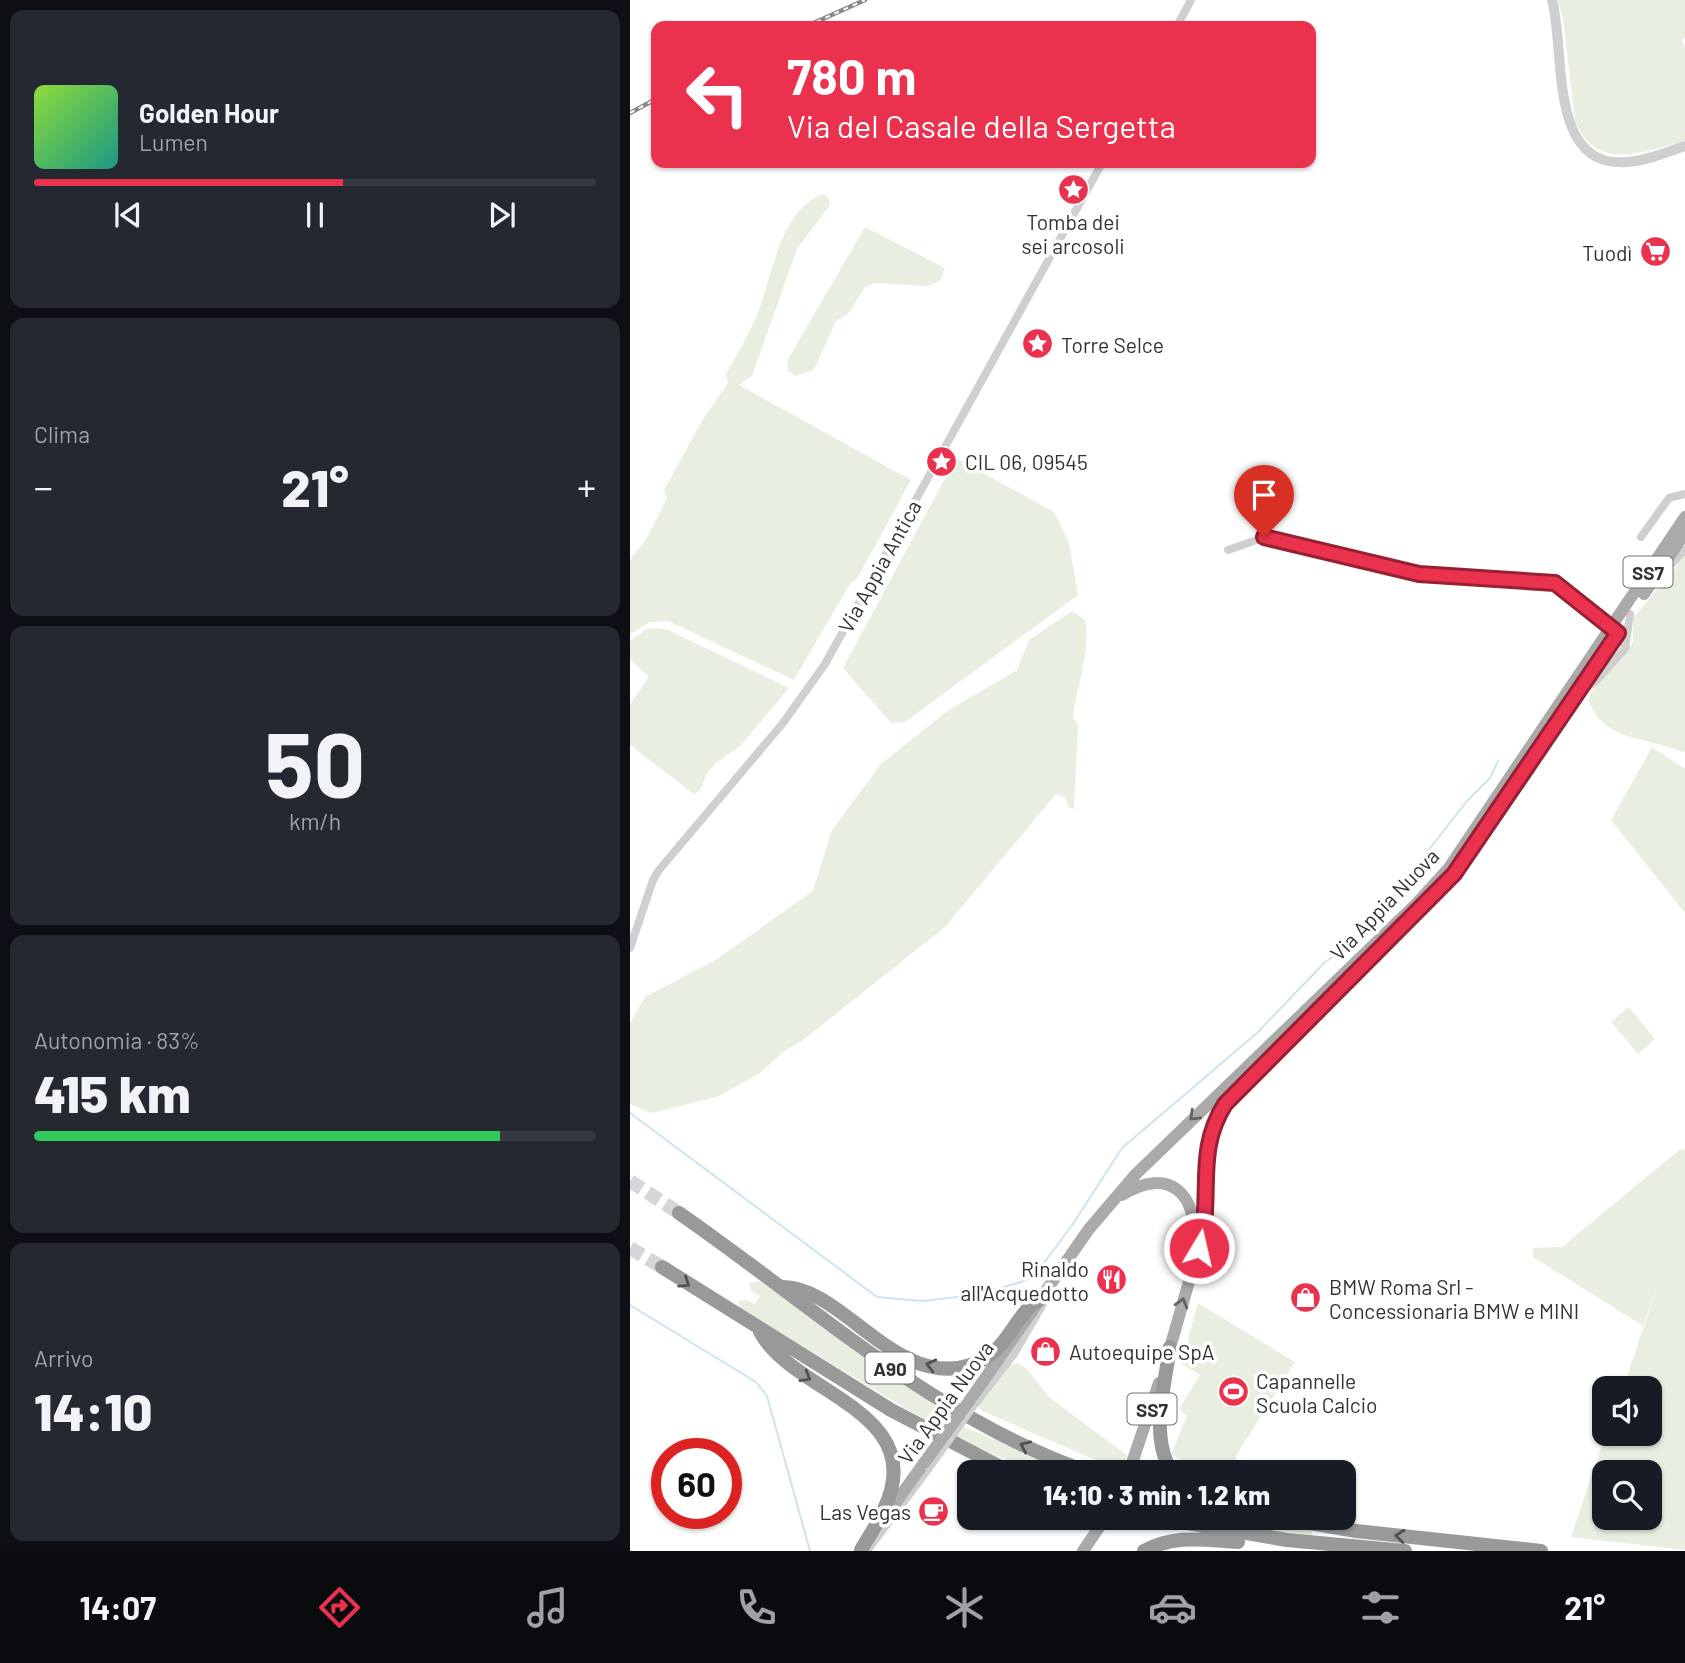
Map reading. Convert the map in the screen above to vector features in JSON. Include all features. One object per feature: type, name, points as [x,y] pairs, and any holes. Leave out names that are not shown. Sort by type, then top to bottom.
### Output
[{"type":"highway","name":"A90","points":[[679,1213],[931,1395],[1016,1441],[1060,1460]]},
{"type":"highway","name":"A90","points":[[662,1267],[891,1410],[987,1460]]},
{"type":"highway","points":[[780,1287],[788,1286],[817,1298],[892,1349],[911,1359],[941,1368],[964,1367],[987,1358],[1002,1344],[1034,1301],[1043,1298]]},
{"type":"highway","points":[[759,1330],[779,1358],[850,1404],[873,1423],[886,1441],[892,1465],[891,1490],[863,1551]]},
{"type":"highway","points":[[1165,1460],[1161,1438],[1170,1347]]},
{"type":"highway","points":[[1224,1530],[1264,1537],[1405,1551]]},
{"type":"highway","points":[[1349,1530],[1541,1551]]},
{"type":"highway","points":[[1144,1551],[1177,1539],[1247,1542],[1264,1537]]},
{"type":"main road","name":"Via Appia Nuova","points":[[1133,1460],[1143,1437],[1195,1259],[1204,1219],[1207,1148],[1215,1122],[1225,1104],[1447,882],[1579,691],[1685,517]]},
{"type":"main road","name":"Via Appia Nuova","points":[[863,1551],[973,1402],[1110,1202],[1151,1157],[1435,884],[1614,630],[1630,614],[1685,533]]},
{"type":"main road","points":[[1110,1202],[1146,1183],[1162,1184],[1180,1191],[1194,1213],[1192,1252],[1195,1259]]},
{"type":"main road","points":[[1083,1551],[1097,1530]]},
{"type":"street","points":[[1180,21],[1191,0]]},
{"type":"street","points":[[1552,0],[1568,118],[1581,146],[1593,156],[1620,163],[1640,160],[1685,146]]},
{"type":"street","name":"Via Appia Antica","points":[[630,948],[653,880],[659,870],[783,723],[825,664],[1099,168]]},
{"type":"street","points":[[1641,537],[1669,498],[1685,494]]},
{"type":"street","points":[[1228,550],[1268,536],[1419,574],[1555,583],[1614,630],[1626,647]]},
{"type":"street","points":[[1653,581],[1685,550]]},
{"type":"street","points":[[1579,691],[1595,681],[1626,647],[1630,614]]},
{"type":"street","name":"Via Appia Nuova","points":[[973,1402],[1014,1354],[1058,1275]]},
{"type":"green space","points":[[1557,0],[1685,0],[1685,38],[1682,40],[1685,48],[1685,141],[1622,154],[1608,153],[1595,147],[1584,137],[1575,120],[1563,18]]},
{"type":"green space","points":[[823,194],[829,199],[830,205],[797,249],[752,376],[739,385],[911,480],[857,579],[851,582],[794,680],[668,621],[650,622],[630,634],[630,560],[647,538],[667,499],[664,490],[703,419],[728,383],[726,374],[757,315],[787,229],[796,214],[808,202]]},
{"type":"green space","points":[[865,227],[945,268],[940,281],[929,286],[875,283],[865,287],[848,314],[836,321],[814,370],[796,376],[788,371],[787,361]]},
{"type":"green space","points":[[956,458],[1054,512],[1069,543],[1078,595],[905,722],[891,723],[843,668]]},
{"type":"green space","points":[[1685,556],[1685,751],[1682,752],[1615,731],[1595,714],[1588,700],[1591,692],[1629,651],[1633,641],[1633,618]]},
{"type":"green space","points":[[1072,611],[1085,620],[1086,633],[1085,657],[1073,717],[1078,726],[1074,809],[1068,807],[1066,798],[1056,794],[945,927],[802,1041],[784,1051],[760,1073],[717,1097],[651,1113],[630,1104],[630,1023],[645,997],[714,961],[813,891],[832,830],[881,764],[946,712],[1017,670],[1029,640]]},
{"type":"green space","points":[[647,629],[668,630],[789,688],[741,745],[715,764],[706,775],[701,789],[694,794],[630,745],[630,704],[649,677],[630,659],[630,641]]},
{"type":"green space","points":[[1652,747],[1685,769],[1685,913],[1611,820]]},
{"type":"green space","points":[[1629,1007],[1655,1039],[1638,1054],[1611,1022]]},
{"type":"green space","points":[[1685,1149],[1685,1550],[1571,1537],[1592,1475],[1592,1530],[1662,1530],[1662,1460],[1597,1460],[1602,1446],[1662,1446],[1662,1376],[1627,1376],[1659,1282],[1643,1326],[1533,1257],[1533,1248],[1562,1247],[1679,1150]]},
{"type":"green space","points":[[759,1281],[967,1428],[1045,1460],[1007,1460],[962,1440],[938,1423],[928,1422],[741,1309],[738,1301],[746,1300],[755,1304],[760,1296],[751,1291],[749,1283]]},
{"type":"green space","name":"Capannelle Scuola Calcio","points":[[1198,1303],[1295,1362],[1235,1460],[1181,1460],[1171,1454],[1187,1416],[1179,1409],[1200,1375],[1181,1364]]},
{"type":"green space","points":[[1018,1363],[1027,1369],[1049,1397],[1128,1456],[1126,1460],[1095,1460],[982,1411],[979,1406],[985,1393],[994,1380]]},
{"type":"green space","points":[[1277,1530],[1306,1530],[1312,1531],[1312,1535]]},
{"type":"waterway","points":[[630,1113],[877,1297],[922,1301],[975,1295],[1021,1282],[1035,1275],[1073,1224],[1122,1148],[1257,1033],[1325,962],[1356,943],[1467,801],[1490,778],[1498,761]]},
{"type":"waterway","points":[[630,1305],[756,1382],[767,1396],[810,1551]]},
{"type":"tunnel","points":[[630,1181],[679,1213]]},
{"type":"tunnel","points":[[630,1248],[662,1267]]},
{"type":"railway","points":[[818,21],[865,0]]},
{"type":"railway","points":[[630,113],[651,102]]},
{"type":"place","name":"Tomba dei sei arcosoli","points":[[1073,189]]},
{"type":"place","name":"Tuodì","points":[[1655,252]]},
{"type":"place","name":"Torre Selce","points":[[1038,344]]},
{"type":"place","name":"CIL 06, 09545","points":[[942,461]]},
{"type":"place","name":"Rinaldo all'Acquedotto","points":[[1112,1280]]},
{"type":"place","name":"BMW Roma Srl - Concessionaria BMW e MINI","points":[[1306,1298]]},
{"type":"place","name":"Autoequipe SpA","points":[[1046,1351]]},
{"type":"place","name":"Capannelle Scuola Calcio","points":[[1233,1392]]},
{"type":"place","name":"Las Vegas","points":[[934,1511]]},
{"type":"route","points":[[1199,1248],[1203,1227],[1207,1148],[1210,1134],[1225,1104],[1454,874],[1618,633],[1555,583],[1419,574],[1283,539],[1264,537]]}]
